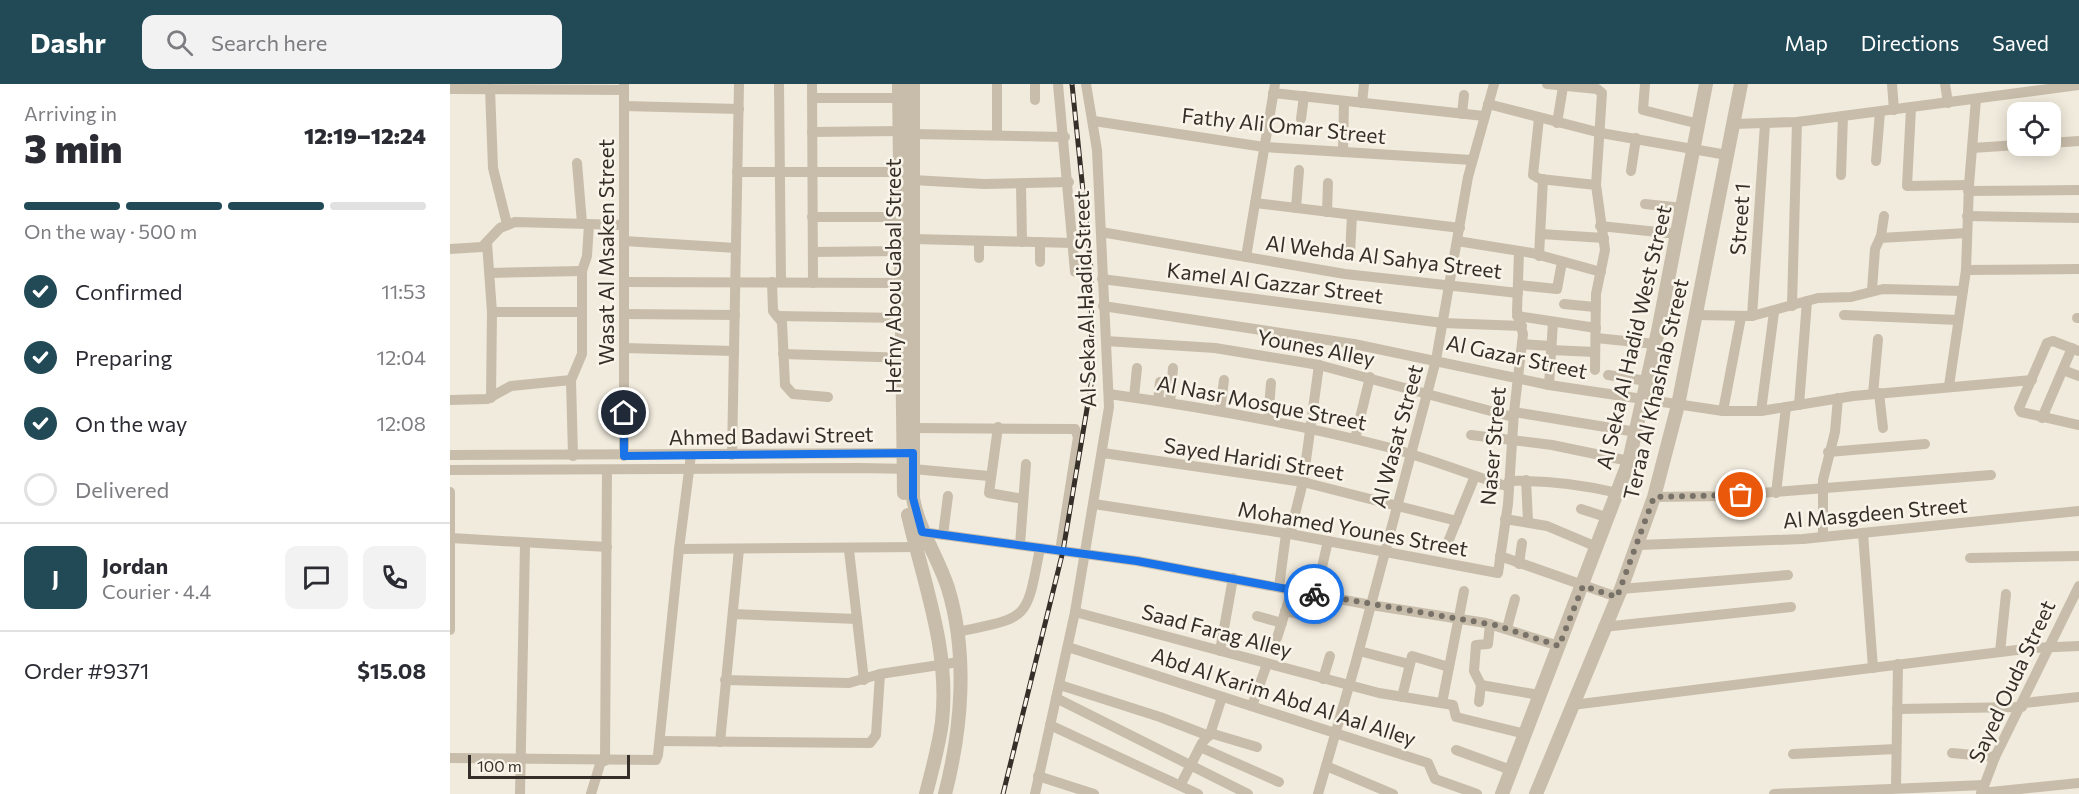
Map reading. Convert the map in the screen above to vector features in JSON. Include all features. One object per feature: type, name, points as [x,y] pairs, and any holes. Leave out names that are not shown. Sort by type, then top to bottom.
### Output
[{"type":"street","points":[[732,455],[739,84]]},
{"type":"street","points":[[779,84],[780,172],[776,282],[772,307],[782,322],[784,379],[788,391],[800,395],[828,397]]},
{"type":"street","points":[[812,84],[813,283]]},
{"type":"street","name":"Hefny Abou Gabal Street","points":[[906,133],[913,84]]},
{"type":"street","points":[[997,84],[997,135]]},
{"type":"street","points":[[1035,84],[1035,100]]},
{"type":"street","name":"Al Seka Al Hadid Street","points":[[1058,84],[1065,137],[1075,272]]},
{"type":"street","name":"Al Seka Al Hadid Street","points":[[1035,794],[1075,612],[1103,453],[1109,394],[1094,122],[1086,84]]},
{"type":"street","points":[[1362,103],[1364,84]]},
{"type":"street","name":"Al Wasat Street","points":[[1318,794],[1350,685],[1384,551],[1428,394],[1451,284],[1472,160],[1494,84]]},
{"type":"street","points":[[1547,84],[1563,87],[1582,86],[1597,89],[1602,93],[1596,185],[1600,226],[1604,238],[1595,307],[1595,370]]},
{"type":"street","points":[[1645,84],[1643,110],[1699,124]]},
{"type":"street","name":"Al Seka Al Hadid West Street","points":[[1502,794],[1629,461],[1683,208],[1706,84]]},
{"type":"street","name":"Teraa Al Khashab Street","points":[[1536,794],[1603,627],[1619,593],[1654,497],[1678,405],[1741,84]]},
{"type":"street","points":[[1892,84],[1894,110]]},
{"type":"street","points":[[1945,84],[1948,103]]},
{"type":"street","points":[[1733,124],[1797,122],[1976,99],[2009,88],[2079,85]]},
{"type":"street","points":[[450,88],[624,87]]},
{"type":"street","name":"Wasat Al Msaken Street","points":[[624,87],[624,456]]},
{"type":"street","points":[[1557,123],[1563,87]]},
{"type":"street","points":[[1246,257],[1274,88],[1304,96],[1484,117]]},
{"type":"street","points":[[490,89],[493,168],[507,224]]},
{"type":"street","points":[[812,98],[899,91]]},
{"type":"street","name":"Hefny Abou Gabal Street","points":[[899,91],[906,133],[913,239],[908,358],[908,469]]},
{"type":"street","points":[[1462,114],[1464,95]]},
{"type":"street","points":[[1301,119],[1304,96]]},
{"type":"street","points":[[1949,386],[1966,270],[1968,188],[1976,99]]},
{"type":"street","points":[[1343,152],[1344,101]]},
{"type":"street","points":[[1488,104],[1601,133],[1727,155]]},
{"type":"street","points":[[624,106],[739,108]]},
{"type":"street","points":[[1911,108],[1907,186],[2079,190]]},
{"type":"street","points":[[1876,161],[1880,112]]},
{"type":"street","points":[[1841,175],[1843,116]]},
{"type":"street","points":[[1539,118],[1532,169],[1536,178],[1596,185]]},
{"type":"street","name":"Fathy Ali Omar Street","points":[[1094,122],[1264,147],[1472,160]]},
{"type":"street","points":[[1792,306],[1797,122]]},
{"type":"street","name":"Street 1","points":[[1752,316],[1765,124]]},
{"type":"street","points":[[812,132],[1065,137]]},
{"type":"street","points":[[1631,171],[1636,138]]},
{"type":"street","points":[[2061,142],[2079,141]]},
{"type":"street","points":[[1972,148],[2007,146]]},
{"type":"street","points":[[573,456],[571,380],[582,354],[582,270],[587,256],[577,163]]},
{"type":"street","points":[[1296,208],[1299,171]]},
{"type":"street","points":[[737,172],[909,175],[1021,184],[1069,182]]},
{"type":"street","name":"Hefny Abou Gabal Street","points":[[908,453],[914,428],[902,318],[900,217],[909,175]]},
{"type":"street","points":[[1539,256],[1543,179]]},
{"type":"street","points":[[1327,212],[1328,183]]},
{"type":"street","points":[[1021,184],[1022,242]]},
{"type":"street","points":[[1255,202],[1460,228]]},
{"type":"street","points":[[1645,204],[1683,208]]},
{"type":"street","points":[[1350,254],[1352,215]]},
{"type":"street","points":[[1872,290],[1875,249],[1880,238],[1884,216]]},
{"type":"street","points":[[1967,216],[2079,218]]},
{"type":"street","points":[[812,217],[900,217]]},
{"type":"street","points":[[450,249],[477,249],[507,224],[523,221],[624,225]]},
{"type":"street","points":[[1600,226],[1677,234]]},
{"type":"street","name":"Al Wehda Al Sahya Street","points":[[1101,232],[1345,274],[1518,289],[1558,288],[1562,262]]},
{"type":"street","points":[[1880,238],[1967,233]]},
{"type":"street","points":[[1541,234],[1604,238]]},
{"type":"street","points":[[913,239],[1073,243]]},
{"type":"street","points":[[624,241],[736,248]]},
{"type":"street","points":[[979,241],[979,258]]},
{"type":"street","points":[[1457,241],[1519,251],[1601,272]]},
{"type":"street","points":[[1040,242],[1040,262]]},
{"type":"street","points":[[487,243],[492,312],[491,398]]},
{"type":"street","points":[[813,252],[901,251]]},
{"type":"street","name":"Naser Street","points":[[1498,573],[1522,344],[1518,289],[1519,251]]},
{"type":"street","points":[[1966,270],[2079,269]]},
{"type":"street","points":[[490,273],[582,270]]},
{"type":"street","name":"Kamel Al Gazzar Street","points":[[1102,279],[1443,323],[1553,322],[1655,344]]},
{"type":"street","points":[[624,282],[901,283]]},
{"type":"street","points":[[1695,315],[1741,318],[1774,312],[1807,301],[1851,297],[1872,290],[1963,291]]},
{"type":"street","points":[[1799,405],[1807,301]]},
{"type":"street","points":[[1564,304],[1595,307]]},
{"type":"street","name":"Al Gazar Street","points":[[1103,306],[1354,344],[1549,385],[1723,411],[1761,411],[1838,398],[2032,380]]},
{"type":"street","points":[[492,312],[582,312]]},
{"type":"street","points":[[1761,411],[1774,312]]},
{"type":"street","points":[[624,314],[735,315]]},
{"type":"street","points":[[1844,315],[1958,320]]},
{"type":"street","points":[[777,316],[902,318]]},
{"type":"street","points":[[1723,411],[1741,318]]},
{"type":"street","points":[[1549,385],[1553,322]]},
{"type":"street","points":[[1878,339],[1876,394],[1883,428]]},
{"type":"street","name":"Younes Alley","points":[[1106,341],[1215,348],[1319,365],[1370,376],[1428,394],[1514,415],[1636,432]]},
{"type":"street","points":[[2043,418],[2063,370],[2075,350],[2048,342],[2019,410],[2043,418],[2079,425]]},
{"type":"street","points":[[1522,344],[1595,352]]},
{"type":"street","points":[[624,348],[734,351]]},
{"type":"street","points":[[783,354],[908,358]]},
{"type":"street","points":[[1279,587],[1288,534],[1303,482],[1319,365]]},
{"type":"street","points":[[1134,397],[1137,368]]},
{"type":"street","points":[[1164,402],[1173,368]]},
{"type":"street","points":[[2063,370],[2079,376]]},
{"type":"street","points":[[1608,375],[1647,381]]},
{"type":"street","points":[[1355,439],[1370,376]]},
{"type":"street","points":[[450,400],[491,398],[512,386],[571,380]]},
{"type":"street","points":[[1220,411],[1224,380]]},
{"type":"street","points":[[1160,381],[1164,402]]},
{"type":"street","points":[[1268,420],[1271,383]]},
{"type":"street","name":"Al Nasr Mosque Street","points":[[1109,394],[1310,428],[1412,454],[1475,476],[1509,484]]},
{"type":"street","points":[[1823,536],[1822,489],[1828,452],[1835,432],[1838,398]]},
{"type":"street","points":[[1776,493],[1786,407]]},
{"type":"street","points":[[998,427],[989,476],[989,494],[1023,499]]},
{"type":"street","points":[[914,428],[1070,428],[1077,433],[1060,550]]},
{"type":"street","points":[[1471,435],[1552,445],[1629,461]]},
{"type":"street","points":[[1828,452],[1924,444]]},
{"type":"street","name":"Ahmed Badawi Street","points":[[450,455],[908,453]]},
{"type":"street","name":"Sayed Haridi Street","points":[[1103,453],[1303,482],[1398,504],[1457,521]]},
{"type":"street","points":[[450,758],[653,761],[658,754],[660,741],[679,549],[691,455]]},
{"type":"street","points":[[1020,545],[1026,464]]},
{"type":"street","points":[[908,469],[922,532],[922,547],[942,664],[942,721],[926,794]]},
{"type":"street","points":[[908,469],[905,503],[922,547],[947,587],[957,632],[960,694],[957,744],[945,794]]},
{"type":"street","name":"Ahmed Badawi Street","points":[[450,470],[908,469],[989,476]]},
{"type":"street","points":[[591,794],[603,761],[607,470]]},
{"type":"street","points":[[1654,497],[1776,493],[1991,475]]},
{"type":"street","points":[[1449,542],[1475,476]]},
{"type":"street","points":[[1526,480],[1528,521]]},
{"type":"street","points":[[1509,484],[1526,480],[1583,484],[1618,493]]},
{"type":"street","points":[[450,492],[450,630]]},
{"type":"street","points":[[943,535],[948,496]]},
{"type":"street","name":"Mohamed Younes Street","points":[[1094,504],[1288,534],[1493,574],[1498,573]]},
{"type":"street","points":[[1581,509],[1609,518]]},
{"type":"street","name":"Al Masgdeen Street","points":[[1638,544],[1799,539],[2079,511]]},
{"type":"street","points":[[1505,519],[1549,526],[1597,547]]},
{"type":"street","points":[[922,532],[1060,550],[1233,578],[1371,605],[1490,624],[1559,646]]},
{"type":"street","points":[[1863,533],[1873,668]]},
{"type":"street","points":[[451,538],[607,547]]},
{"type":"street","points":[[1322,567],[1328,541]]},
{"type":"street","points":[[1519,564],[1522,543]]},
{"type":"street","points":[[520,794],[525,544]]},
{"type":"street","points":[[679,549],[849,550],[922,547]]},
{"type":"street","points":[[957,632],[1013,619],[1025,609],[1030,600],[1040,548]]},
{"type":"street","points":[[720,742],[739,549]]},
{"type":"street","points":[[849,550],[864,680]]},
{"type":"street","points":[[1500,556],[1583,586],[1619,593],[1788,574]]},
{"type":"street","points":[[1970,558],[2079,556]]},
{"type":"street","points":[[1220,651],[1233,578]]},
{"type":"street","name":"Sayed Ouda Street","points":[[1982,791],[1995,757],[2023,705],[2079,586]]},
{"type":"street","points":[[1277,638],[1292,590]]},
{"type":"street","points":[[1442,703],[1464,591]]},
{"type":"street","points":[[2000,652],[2006,594]]},
{"type":"street","points":[[1507,628],[1515,598]]},
{"type":"street","points":[[1603,627],[1791,607]]},
{"type":"street","name":"Saad Farag Alley","points":[[1075,612],[1323,679],[1402,697],[1455,706],[1456,717],[1525,734]]},
{"type":"street","points":[[1285,612],[1319,619]]},
{"type":"street","points":[[733,614],[857,619]]},
{"type":"street","points":[[1257,616],[1282,623]]},
{"type":"street","points":[[1479,702],[1481,685],[1474,673],[1476,645],[1488,644],[1490,624]]},
{"type":"street","points":[[1572,705],[2000,652],[2079,646]]},
{"type":"street","name":"Abd Al Karim Abd Al Aal Alley","points":[[1068,647],[1428,763],[1435,779],[1474,793]]},
{"type":"street","points":[[1359,651],[1409,664]]},
{"type":"street","points":[[1323,679],[1330,656]]},
{"type":"street","points":[[1402,697],[1412,656],[1449,667]]},
{"type":"street","points":[[725,680],[830,685],[864,680],[880,674],[959,662]]},
{"type":"street","points":[[1252,706],[1267,664]]},
{"type":"street","points":[[1896,788],[1898,664]]},
{"type":"street","points":[[660,741],[870,743],[876,735],[880,674]]},
{"type":"street","points":[[1060,685],[1257,747]]},
{"type":"street","points":[[1481,685],[1539,695]]},
{"type":"street","points":[[1171,794],[1210,734],[1222,697]]},
{"type":"street","points":[[1897,709],[2023,705],[2079,697]]},
{"type":"street","points":[[1056,698],[1248,794]]},
{"type":"street","points":[[1050,725],[1198,794]]},
{"type":"street","points":[[1200,747],[1279,782]]},
{"type":"street","points":[[1793,754],[1896,749]]},
{"type":"street","points":[[1456,750],[1511,770]]},
{"type":"street","points":[[1952,753],[1995,757]]},
{"type":"street","points":[[1326,766],[1393,794]]},
{"type":"street","points":[[1038,776],[1094,794]]},
{"type":"street","points":[[1774,794],[1896,788],[1982,791],[2079,783]]},
{"type":"railway","points":[[1003,794],[1063,551],[1092,379],[1091,269],[1072,84]]},
{"type":"way so far","points":[[1314,594],[1441,617],[1477,621],[1507,628],[1559,646],[1583,586],[1617,597],[1654,497],[1741,495]]},
{"type":"route","points":[[624,413],[624,456],[913,453],[913,498],[922,532],[1137,561],[1314,594]]}]
